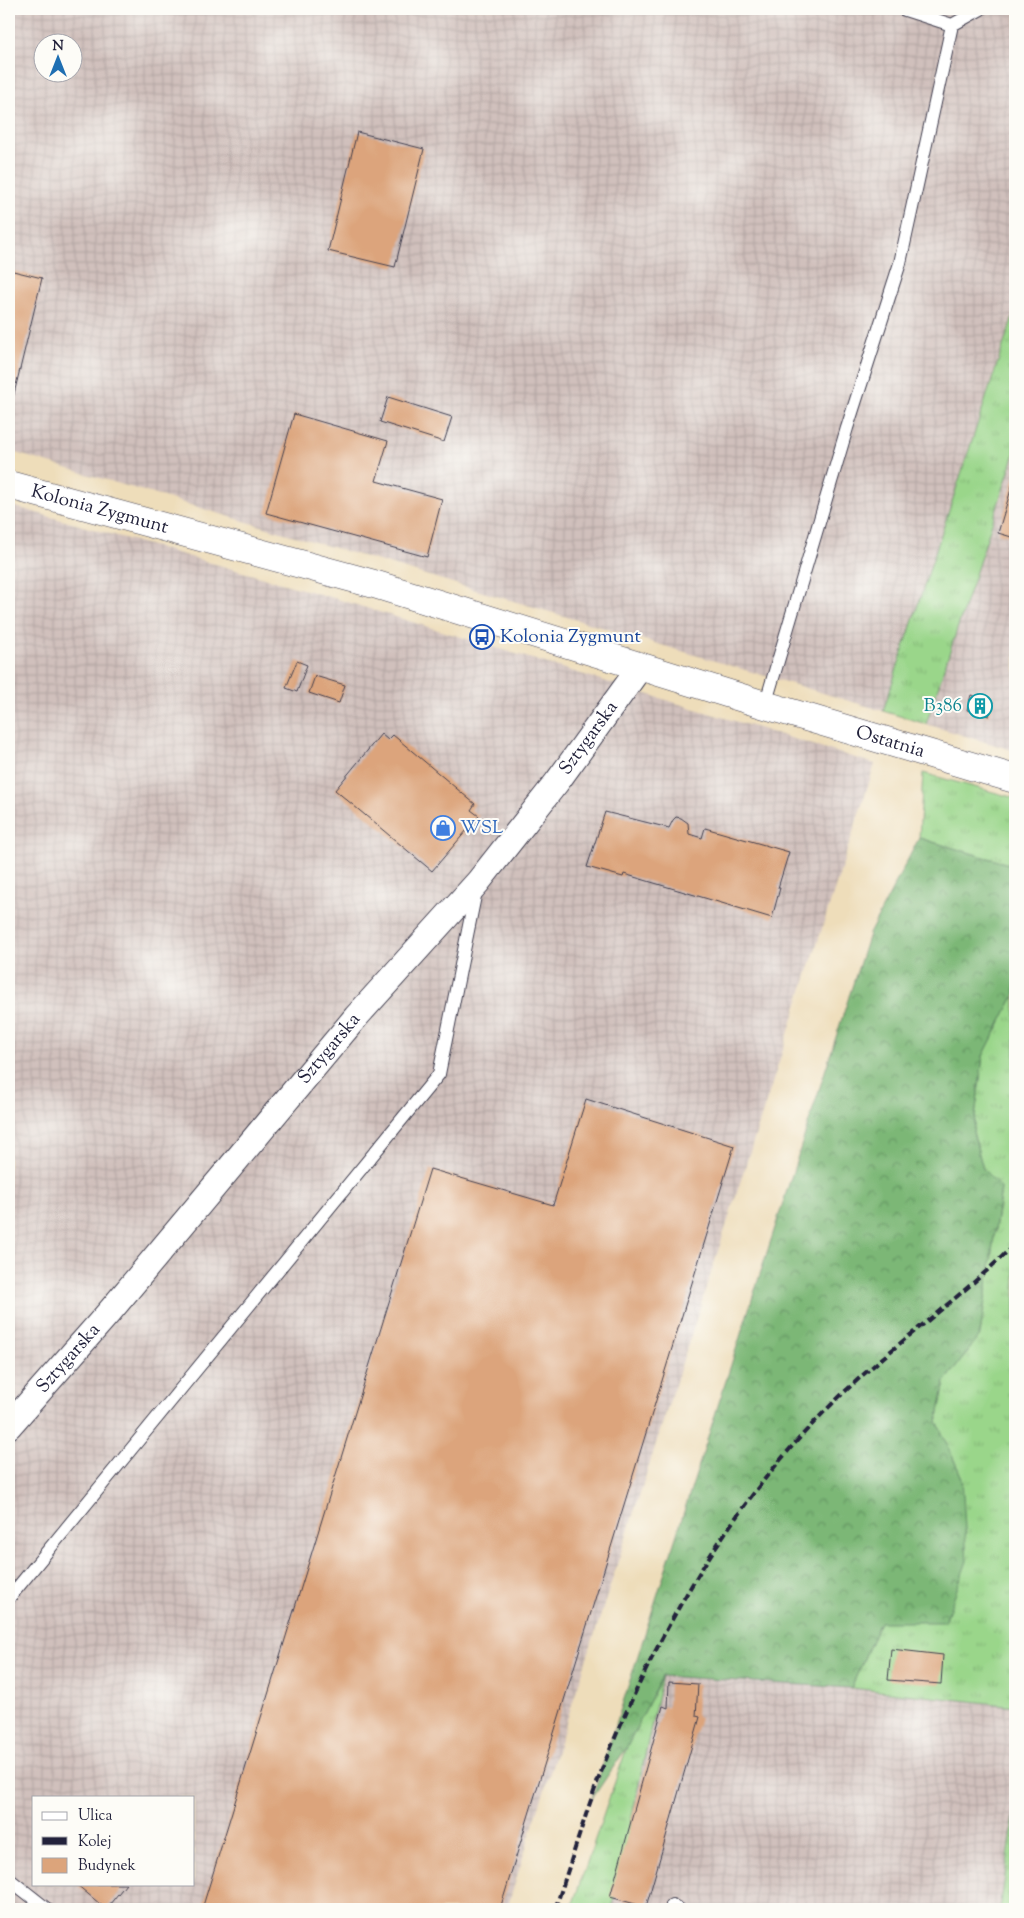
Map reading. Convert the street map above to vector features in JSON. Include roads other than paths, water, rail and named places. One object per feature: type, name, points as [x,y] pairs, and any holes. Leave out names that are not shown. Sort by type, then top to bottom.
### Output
[{"type":"street","name":"Kolonia Zygmunt","points":[[9,485],[374,584],[765,705]]},
{"type":"street","name":"Sztygarska","points":[[9,1426],[111,1310],[356,1017],[478,882],[557,782],[641,666]]},
{"type":"street","name":"Ostatnia","points":[[765,705],[1015,779]]},
{"type":"lane","points":[[902,9],[952,25],[981,9]]},
{"type":"lane","points":[[765,705],[848,428],[900,263],[952,25]]},
{"type":"lane","points":[[9,1598],[439,1074],[478,882]]},
{"type":"lane","points":[[9,1880],[47,1909]]},
{"type":"railway","points":[[555,1909],[594,1791],[630,1704],[676,1612],[731,1524],[795,1443],[831,1405],[1015,1244]]},
{"type":"place","name":"Kolonia Zygmunt","points":[[482,637]]},
{"type":"place","name":"B386","points":[[980,706]]},
{"type":"place","name":"WSL","points":[[443,828]]}]
